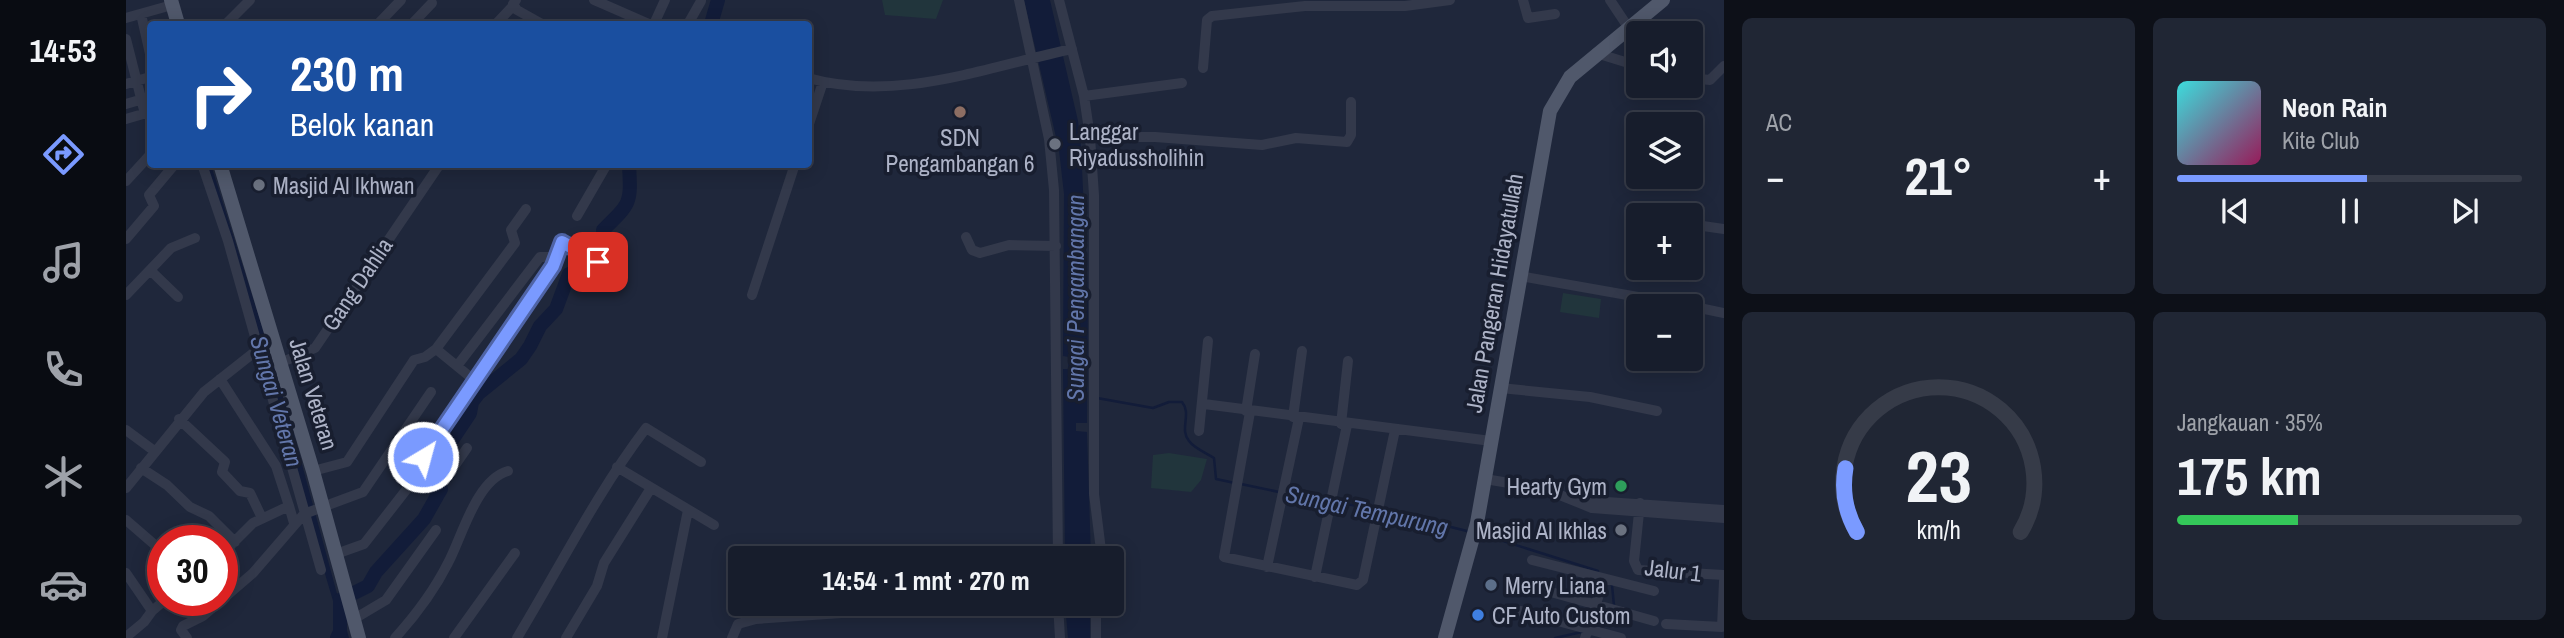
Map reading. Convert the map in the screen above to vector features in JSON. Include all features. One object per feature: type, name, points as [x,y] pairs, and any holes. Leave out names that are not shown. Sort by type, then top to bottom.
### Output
[{"type":"main road","name":"Jalan Pangeran Hidayatullah","points":[[1636,21],[1662,0]]},
{"type":"main road","points":[[170,4],[177,21]]},
{"type":"main road","name":"Jalan Pangeran Hidayatullah","points":[[1445,638],[1477,523],[1550,111],[1566,82],[1626,29]]},
{"type":"main road","name":"Jalan Veteran","points":[[221,168],[265,344],[280,363],[359,638]]},
{"type":"street","points":[[229,21],[250,0]]},
{"type":"street","points":[[381,21],[401,0]]},
{"type":"street","points":[[594,0],[631,21]]},
{"type":"street","points":[[653,21],[665,0]]},
{"type":"street","points":[[1019,0],[1033,58],[1051,158],[1056,246],[1058,546]]},
{"type":"street","points":[[1059,0],[1069,49],[1084,96],[1090,137],[1094,195],[1094,494],[1100,546]]},
{"type":"street","points":[[1203,68],[1209,17],[1295,6],[1450,0]]},
{"type":"street","points":[[1523,0],[1528,18],[1555,13]]},
{"type":"street","points":[[1610,0],[1626,24]]},
{"type":"street","points":[[690,21],[701,1]]},
{"type":"street","points":[[415,21],[432,3]]},
{"type":"street","points":[[499,21],[515,3],[538,21]]},
{"type":"street","points":[[126,18],[170,4]]},
{"type":"street","points":[[141,15],[147,28]]},
{"type":"street","points":[[126,104],[146,99],[131,82],[126,38],[147,30]]},
{"type":"street","points":[[812,79],[886,86],[918,83],[1069,49]]},
{"type":"street","points":[[1596,53],[1626,62]]},
{"type":"street","points":[[129,61],[147,56]]},
{"type":"street","points":[[1703,79],[1710,80],[1724,66]]},
{"type":"street","points":[[812,115],[823,82]]},
{"type":"street","points":[[1084,96],[1182,83]]},
{"type":"street","points":[[1090,137],[1143,136],[1262,145],[1296,138],[1347,142],[1350,135],[1351,102]]},
{"type":"street","points":[[126,119],[147,113]]},
{"type":"street","points":[[126,181],[147,158]]},
{"type":"street","points":[[126,239],[154,206],[149,195],[172,168]]},
{"type":"street","points":[[203,168],[265,344],[321,570]]},
{"type":"street","name":"Gang Dahlia","points":[[280,363],[315,348],[437,168]]},
{"type":"street","points":[[577,216],[605,168]]},
{"type":"street","points":[[752,295],[794,168]]},
{"type":"street","points":[[313,471],[347,462],[414,360],[425,357],[436,349],[494,276],[515,243],[511,230],[526,209]]},
{"type":"street","points":[[1703,226],[1724,229]]},
{"type":"street","points":[[966,237],[972,250],[979,253],[1009,245],[1056,246]]},
{"type":"street","points":[[126,295],[171,248],[195,238]]},
{"type":"street","points":[[426,468],[423,457],[553,266],[554,257],[564,238],[597,259],[598,265],[593,275]]},
{"type":"street","points":[[457,366],[540,257],[554,257]]},
{"type":"street","points":[[150,270],[178,297]]},
{"type":"street","points":[[1520,276],[1626,295]]},
{"type":"street","points":[[1703,309],[1724,313]]},
{"type":"street","points":[[1199,431],[1204,404],[1201,394],[1208,341]]},
{"type":"street","points":[[126,488],[179,419],[220,379],[265,344]]},
{"type":"street","points":[[436,349],[474,380]]},
{"type":"street","points":[[1268,567],[1284,493],[1296,417],[1302,351]]},
{"type":"street","points":[[1255,354],[1223,555],[1226,558],[1357,585],[1362,583],[1395,430]]},
{"type":"street","points":[[1315,577],[1344,424],[1348,360]]},
{"type":"street","points":[[220,379],[276,466],[294,523]]},
{"type":"street","points":[[1500,388],[1590,397],[1657,411]]},
{"type":"street","points":[[187,638],[181,630],[183,626],[203,616],[244,581],[294,523],[305,514],[363,492],[431,391]]},
{"type":"street","points":[[1204,404],[1491,441]]},
{"type":"street","points":[[179,419],[225,462],[222,472],[240,491],[250,494],[262,518]]},
{"type":"street","points":[[517,638],[565,559],[575,534],[617,467],[646,428],[701,462]]},
{"type":"street","points":[[127,433],[153,450]]},
{"type":"street","points":[[426,468],[440,473],[452,473],[467,448]]},
{"type":"street","points":[[617,467],[714,524]]},
{"type":"street","points":[[141,468],[167,485],[190,507],[209,516],[218,525]]},
{"type":"street","points":[[336,554],[364,544],[426,468]]},
{"type":"street","points":[[395,638],[446,567],[464,526],[492,478],[508,471]]},
{"type":"street","points":[[1485,479],[1545,489],[1592,508],[1640,507],[1724,515]]},
{"type":"street","points":[[566,638],[597,586],[604,563],[651,488]]},
{"type":"street","points":[[238,539],[262,518],[289,506]]},
{"type":"street","name":"Jalur 1","points":[[1640,507],[1634,561],[1638,570],[1724,575]]},
{"type":"street","points":[[662,638],[688,510]]},
{"type":"street","points":[[126,520],[147,538]]},
{"type":"street","points":[[354,619],[386,600],[436,530]]},
{"type":"street","points":[[454,638],[515,553]]},
{"type":"street","points":[[1532,560],[1654,591]]},
{"type":"street","points":[[126,573],[131,590],[147,606]]},
{"type":"street","points":[[1586,634],[1604,579]]},
{"type":"street","points":[[1666,624],[1722,628],[1724,581]]},
{"type":"street","points":[[1526,585],[1654,621]]},
{"type":"street","points":[[1521,611],[1586,634],[1616,637]]},
{"type":"street","points":[[126,637],[149,616]]},
{"type":"street","points":[[732,638],[738,625],[756,619],[799,616]]},
{"type":"street","points":[[1059,616],[1060,638]]},
{"type":"street","points":[[1096,616],[1096,638]]},
{"type":"shaded area","points":[[882,0],[943,0],[936,19],[885,15]]},
{"type":"shaded area","points":[[1563,293],[1601,299],[1599,318],[1560,312]]},
{"type":"shaded area","points":[[1169,453],[1207,459],[1201,480],[1191,492],[1151,488],[1153,455]]},
{"type":"water","name":"Sungai Pengambangan","points":[[1024,0],[1050,0],[1078,121],[1088,296],[1087,423],[1076,423],[1076,431],[1087,432],[1091,546],[1065,546],[1063,369],[1068,369],[1069,357],[1063,356],[1064,194],[1059,150]]},
{"type":"water","name":"Sungai Veteran","points":[[205,168],[212,168],[281,387],[349,638],[344,638]]},
{"type":"water","points":[[1066,616],[1090,616],[1090,638],[1068,638]]},
{"type":"waterway","points":[[712,21],[718,0]]},
{"type":"waterway","points":[[337,638],[340,632],[340,600],[368,586],[376,572],[424,519],[441,489],[434,467],[470,413],[472,402],[479,393],[521,359],[540,326],[556,309],[569,274],[580,271],[595,284],[603,285],[608,264],[603,230],[628,201],[629,168]]},
{"type":"waterway","name":"Sungai Tempurung","points":[[1097,398],[1153,408],[1169,402],[1182,402],[1186,411],[1185,432],[1189,441],[1214,458],[1216,479],[1235,483]]},
{"type":"waterway","name":"Sungai Tempurung","points":[[1241,484],[1279,492]]},
{"type":"waterway","name":"Sungai Tempurung","points":[[1286,494],[1327,501]]},
{"type":"waterway","name":"Sungai Tempurung","points":[[1334,502],[1376,509]]},
{"type":"waterway","name":"Sungai Tempurung","points":[[1382,510],[1471,532]]},
{"type":"waterway","name":"Sungai Tempurung","points":[[1481,534],[1598,571]]},
{"type":"waterway","name":"Sungai Tempurung","points":[[1612,585],[1614,606]]},
{"type":"waterway","name":"Sungai Tempurung","points":[[1595,628],[1614,613]]},
{"type":"waterway","name":"Sungai Tempurung","points":[[1555,638],[1582,632]]},
{"type":"place","name":"SDN Pengambangan 6","points":[[960,112]]},
{"type":"place","name":"Langgar Riyadussholihin","points":[[1055,144]]},
{"type":"place","name":"Masjid Al Ikhwan","points":[[259,185]]},
{"type":"place","name":"Hearty Gym","points":[[1621,486]]},
{"type":"place","name":"Masjid Al Ikhlas","points":[[1621,530]]},
{"type":"place","name":"Merry Liana","points":[[1491,585]]},
{"type":"place","name":"CF Auto Custom","points":[[1478,615]]},
{"type":"route","points":[[423,457],[553,266],[554,257],[562,242],[597,259],[598,262]]}]
